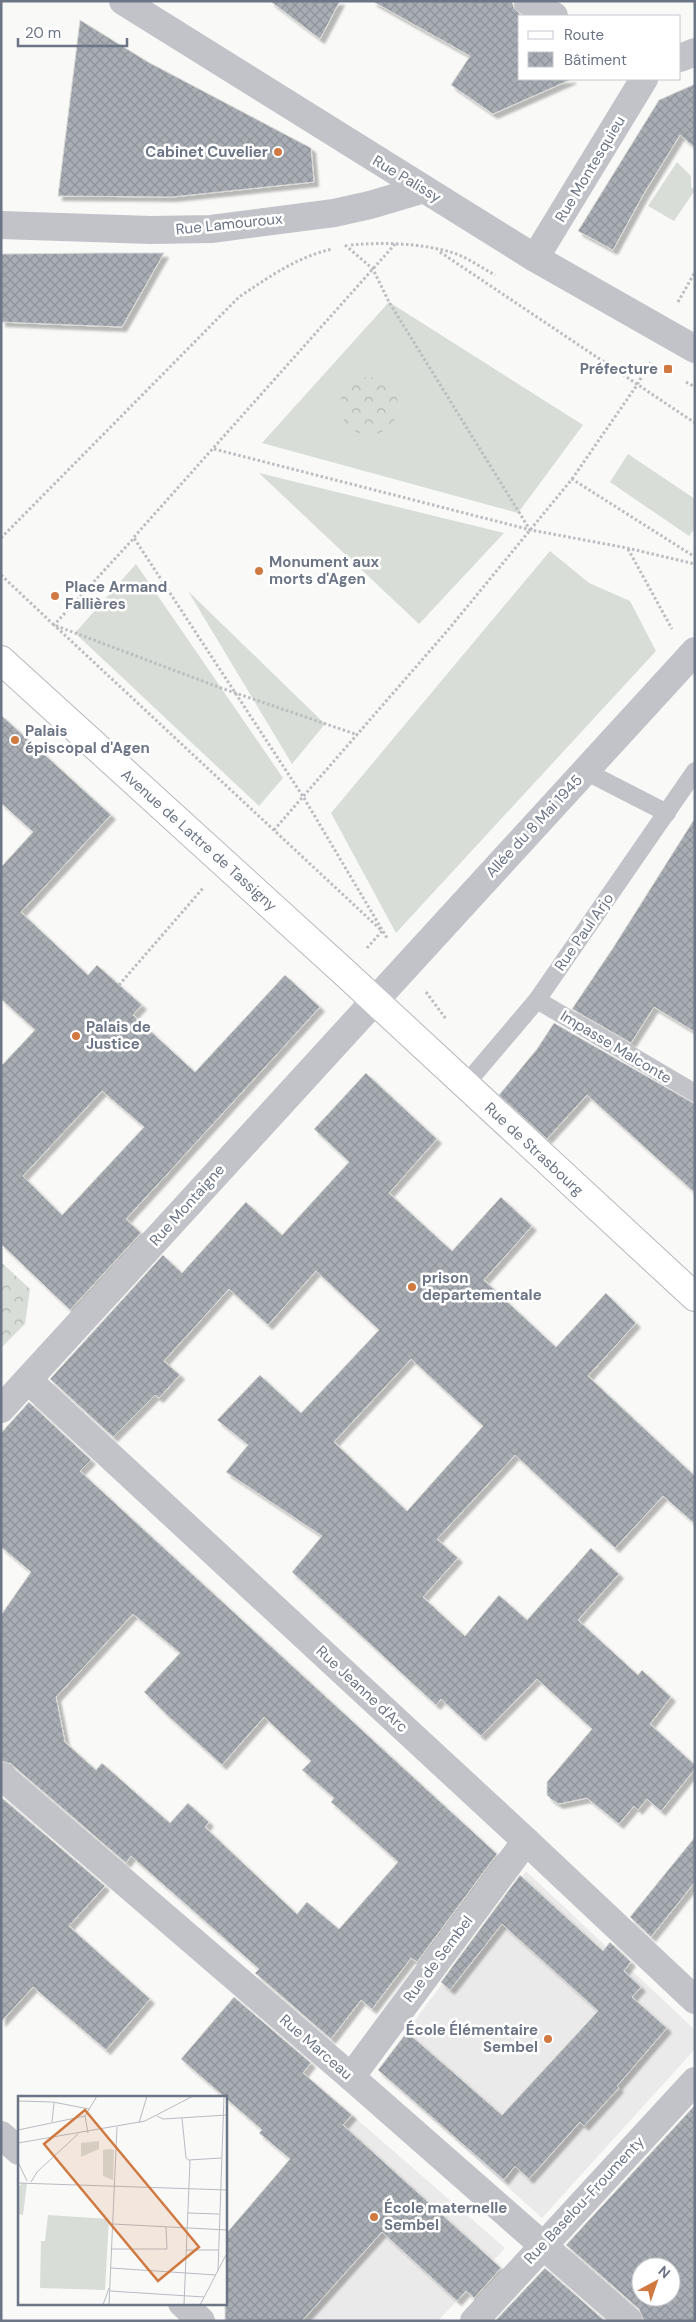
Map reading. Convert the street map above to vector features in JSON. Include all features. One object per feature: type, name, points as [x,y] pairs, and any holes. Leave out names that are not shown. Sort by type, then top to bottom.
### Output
[{"type":"street","name":"Rue Palissy","points":[[122,1],[536,258],[695,349]]},
{"type":"street","points":[[528,1],[552,15]]},
{"type":"street","points":[[681,58],[695,52]]},
{"type":"street","name":"Rue Montesquieu","points":[[536,258],[643,80]]},
{"type":"street","name":"Rue Lamouroux","points":[[1,225],[152,230],[211,229],[334,213],[370,205],[424,189]]},
{"type":"street","name":"Allée du 8 Mai 1945","points":[[374,1001],[695,651]]},
{"type":"street","name":"Avenue de Lattre de Tassigny","points":[[1,660],[374,1001]]},
{"type":"street","name":"Rue de Strasbourg","points":[[374,1001],[695,1296]]},
{"type":"street","name":"Rue Montaigne","points":[[1,1409],[374,1001]]},
{"type":"street","name":"Rue Jeanne d'Arc","points":[[28,1380],[695,2000]]},
{"type":"street","name":"Rue Marceau","points":[[1,1776],[351,2077],[629,2321]]},
{"type":"street","name":"Rue de Sembel","points":[[351,2077],[526,1841]]},
{"type":"street","name":"Rue Baselou-Froumenty","points":[[474,2321],[542,2244],[695,2081]]},
{"type":"street","points":[[1,2135],[18,2150]]},
{"type":"street","points":[[183,2304],[201,2321]]},
{"type":"lane","points":[[585,771],[667,813]]},
{"type":"lane","name":"Rue Paul Arjo","points":[[465,1085],[537,1000],[695,771]]},
{"type":"lane","name":"Impasse Malconte","points":[[537,1000],[695,1093]]},
{"type":"path","points":[[54,625],[214,449],[396,242]]},
{"type":"path","points":[[1,538],[239,297],[276,272],[313,253],[346,246],[396,242],[455,253],[498,276]]},
{"type":"path","points":[[346,246],[372,269],[389,302],[531,530]]},
{"type":"path","points":[[438,250],[695,423]]},
{"type":"path","points":[[274,830],[304,798],[448,630],[572,479],[637,385],[695,272]]},
{"type":"path","points":[[214,449],[531,530],[627,548],[695,564]]},
{"type":"path","points":[[572,479],[695,558]]},
{"type":"path","points":[[134,538],[304,798],[382,931],[448,1021]]},
{"type":"path","points":[[627,548],[674,633]]},
{"type":"path","points":[[1,575],[382,931]]},
{"type":"path","points":[[54,625],[236,694],[358,735]]},
{"type":"path","points":[[119,985],[225,863]]},
{"type":"path","points":[[345,973],[382,931]]},
{"type":"shaded area","name":"École Élémentaire Sembel","points":[[526,1871],[695,2030],[695,2049],[542,2218],[378,2070]]},
{"type":"shaded area","name":"École maternelle Sembel","points":[[352,2115],[505,2248],[438,2321],[246,2321],[226,2297],[226,2294],[271,2208]]},
{"type":"green space","points":[[677,162],[691,176],[691,187],[695,190],[674,221],[648,206]]},
{"type":"green space","points":[[389,302],[583,425],[518,513],[262,443]]},
{"type":"green space","points":[[369,377],[380,379],[393,390],[398,406],[396,417],[385,430],[369,435],[358,433],[345,422],[340,406],[342,395],[353,382]]},
{"type":"green space","points":[[628,454],[695,499],[695,528],[689,536],[610,482]]},
{"type":"green space","points":[[259,473],[504,533],[419,624]]},
{"type":"green space","points":[[550,551],[589,583],[630,601],[656,651],[396,933],[331,813]]},
{"type":"green space","points":[[136,564],[283,778],[259,806],[75,633]]},
{"type":"green space","points":[[188,591],[325,724],[292,764]]},
{"type":"green space","points":[[1,1262],[30,1289],[25,1324],[1,1348]]},
{"type":"building","points":[[270,1],[340,1],[320,39]]},
{"type":"building","points":[[372,1],[512,1],[514,8],[520,14],[518,15],[518,80],[570,80],[493,114],[451,85],[470,56]]},
{"type":"building","points":[[80,20],[148,62],[311,148],[314,182],[172,197],[58,196]]},
{"type":"building","points":[[695,84],[695,148],[680,135],[643,195],[613,250],[578,231],[659,100]]},
{"type":"building","points":[[164,253],[122,327],[1,322],[1,254]]},
{"type":"building","points":[[1,715],[111,815],[21,912],[88,975],[97,965],[142,1005],[133,1015],[195,1072],[285,975],[320,1007],[126,1219],[141,1233],[70,1310],[1,1244],[1,1066],[35,1030],[1,999],[1,867],[33,832],[1,803]],"holes":[[[102,1091],[144,1127],[62,1215],[23,1176]]]},
{"type":"building","points":[[695,818],[695,1032],[654,1007],[631,1043],[572,1009]]},
{"type":"building","points":[[554,1023],[695,1104],[695,1193],[587,1095],[547,1139],[499,1095],[537,1049]]},
{"type":"building","points":[[366,1073],[437,1139],[389,1193],[452,1251],[501,1197],[532,1226],[484,1280],[556,1347],[606,1293],[636,1323],[588,1376],[695,1476],[695,1524],[663,1496],[615,1548],[515,1455],[437,1539],[458,1558],[423,1597],[465,1636],[499,1595],[527,1620],[591,1548],[619,1574],[578,1620],[638,1675],[642,1670],[671,1697],[650,1724],[695,1765],[695,1769],[661,1811],[647,1799],[638,1810],[634,1806],[619,1824],[587,1798],[559,1804],[552,1800],[547,1795],[547,1782],[592,1729],[537,1679],[481,1736],[441,1699],[436,1705],[292,1572],[322,1536],[226,1472],[248,1445],[217,1420],[260,1375],[301,1413],[379,1330],[316,1271],[268,1325],[229,1289],[164,1361],[180,1375],[159,1398],[155,1395],[113,1437],[50,1379],[163,1255],[182,1273],[246,1202],[282,1235],[349,1162],[314,1129]],"holes":[[[411,1359],[483,1426],[407,1511],[334,1442]]]},
{"type":"building","points":[[29,1402],[91,1460],[80,1471],[497,1854],[417,1962],[411,1958],[372,2009],[361,2000],[331,2039],[255,1973],[259,1969],[131,1856],[126,1863],[11,1764],[1,1761],[1,1615],[31,1572],[1,1547],[1,1433]],"holes":[[[133,1614],[180,1653],[144,1692],[168,1716],[222,1765],[264,1717],[311,1761],[302,1770],[334,1798],[331,1802],[398,1862],[339,1929],[307,1902],[297,1914],[205,1827],[209,1822],[188,1803],[170,1823],[102,1763],[96,1770],[65,1742],[56,1697]]]},
{"type":"building","points":[[1,1797],[105,1886],[69,1926],[150,1999],[106,2050],[33,1987],[1,2022]]},
{"type":"building","points":[[695,1837],[695,1882],[651,1937],[630,1917]]},
{"type":"building","points":[[520,1875],[603,1951],[610,1942],[631,1962],[624,1971],[641,1987],[632,1997],[667,2028],[617,2086],[619,2088],[584,2126],[580,2122],[529,2179],[515,2166],[504,2180],[378,2070],[407,2032],[502,2115],[598,2011],[502,1924],[450,1990],[441,1982]]},
{"type":"building","points":[[234,1997],[311,2063],[303,2073],[352,2115],[343,2125],[501,2268],[474,2298],[466,2291],[457,2301],[382,2232],[302,2321],[225,2321],[226,2234],[290,2159],[259,2133],[262,2130],[226,2098],[226,2096],[223,2096],[181,2059]]},
{"type":"building","points":[[695,2105],[695,2321],[644,2321],[637,2307],[681,2307],[681,2257],[631,2257],[631,2302],[566,2245]]},
{"type":"building","points":[[545,2268],[605,2321],[495,2321]]},
{"type":"place","name":"Cabinet Cuvelier","points":[[278,152]]},
{"type":"place","name":"Préfecture","points":[[668,369]]},
{"type":"place","name":"Monument aux morts d'Agen","points":[[259,571]]},
{"type":"place","name":"Place Armand Fallières","points":[[55,596]]},
{"type":"place","name":"Palais épiscopal d'Agen","points":[[15,740]]},
{"type":"place","name":"Palais de Justice","points":[[76,1036]]},
{"type":"place","name":"prison departementale","points":[[412,1287]]},
{"type":"place","name":"École Élémentaire Sembel","points":[[548,2039]]},
{"type":"place","name":"École maternelle Sembel","points":[[374,2217]]}]
